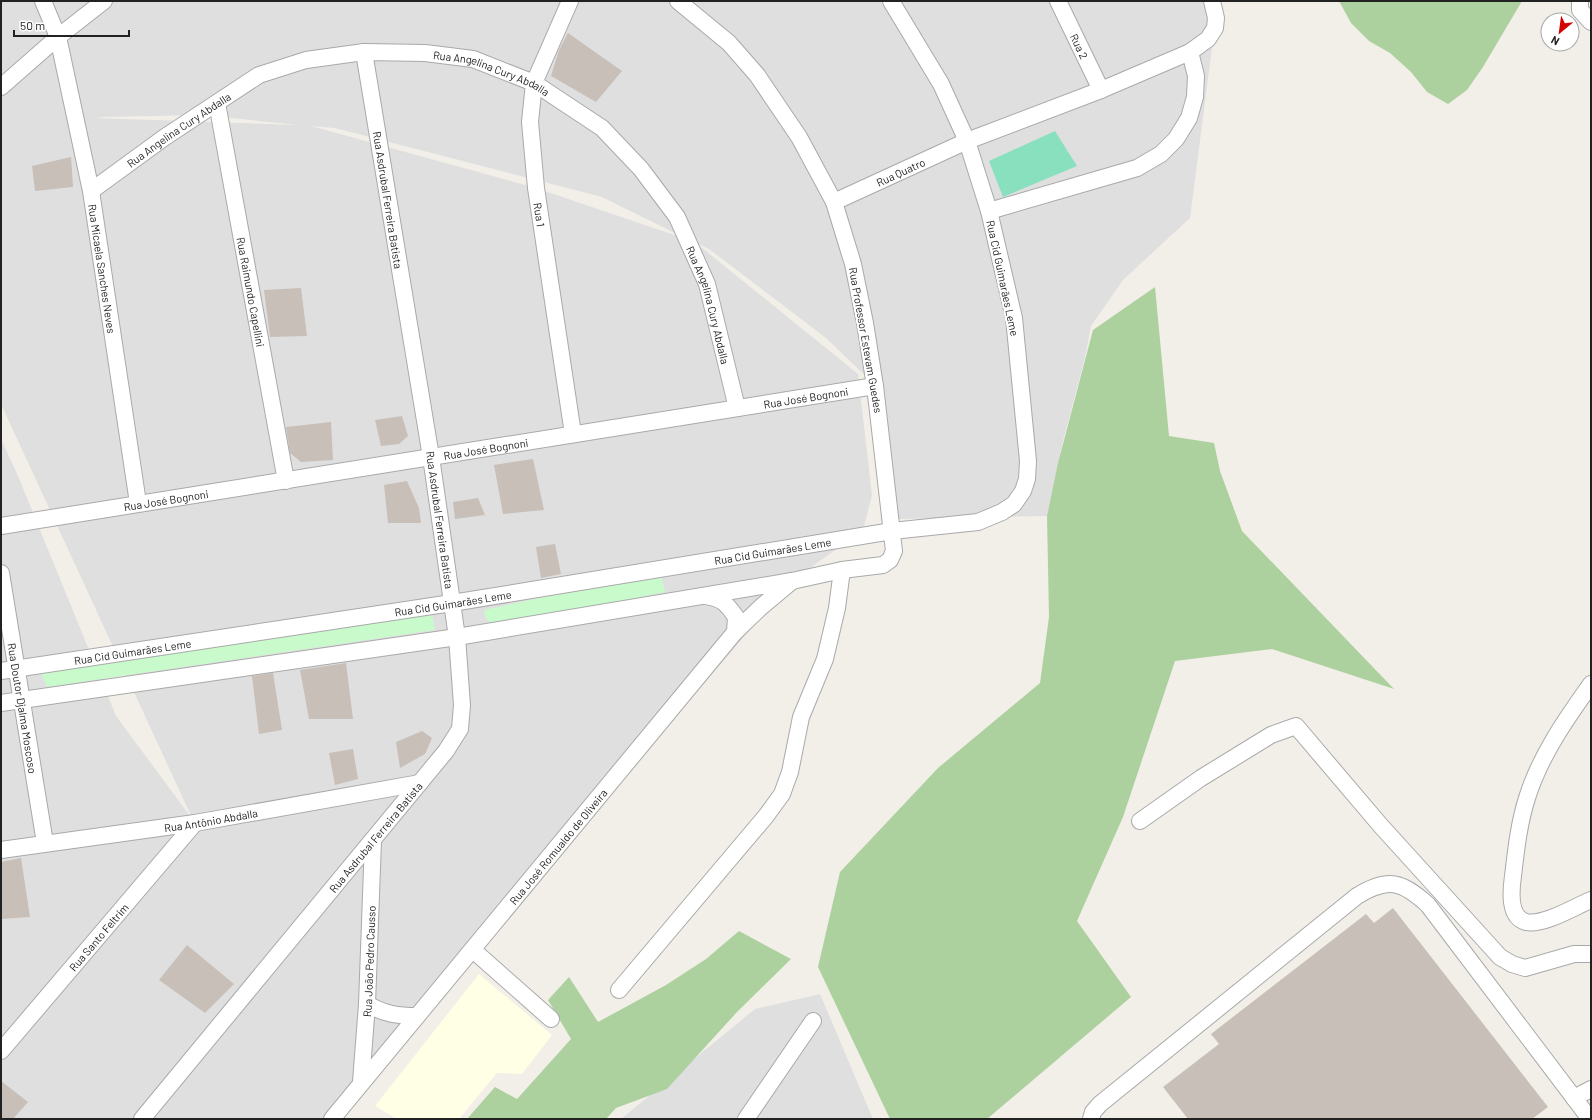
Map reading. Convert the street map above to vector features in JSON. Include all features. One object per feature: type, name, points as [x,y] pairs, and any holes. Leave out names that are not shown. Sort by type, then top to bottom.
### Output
[{"type":"street","name":"Rua Micaela Sanches Neves","points":[[43,1],[58,37],[91,191],[138,503]]},
{"type":"street","points":[[1,87],[58,37],[104,1]]},
{"type":"street","name":"Rua 1","points":[[570,1],[534,83],[530,122],[536,188],[574,434]]},
{"type":"street","name":"Rua Professor Estevam Guedes","points":[[678,1],[729,43],[756,75],[799,137],[834,202],[853,264],[865,323],[875,386],[894,552],[890,560],[883,565],[842,570]]},
{"type":"street","name":"Rua Cid Guimarães Leme","points":[[1,671],[452,603],[892,530],[978,522],[1002,512],[1014,504],[1023,491],[1027,480],[1028,461],[1014,318],[989,211],[966,141],[941,84],[891,1]]},
{"type":"street","name":"Rua 2","points":[[1058,1],[1101,90]]},
{"type":"street","points":[[989,211],[1137,168],[1161,154],[1176,139],[1189,118],[1195,97],[1196,76],[1193,50],[1208,39],[1214,28],[1216,18],[1212,1]]},
{"type":"street","points":[[1580,1],[1580,10],[1591,22]]},
{"type":"street","name":"Rua Quatro","points":[[834,202],[966,141],[1101,90],[1193,50]]},
{"type":"street","name":"Rua Angelina Cury Abdalla","points":[[91,191],[217,102],[259,75],[306,60],[364,52],[425,53],[473,59],[534,83],[602,128],[641,169],[677,217],[707,284],[737,408]]},
{"type":"street","name":"Rua Asdrubal Ferreira Batista","points":[[142,1119],[373,841],[446,751],[460,729],[462,705],[457,637],[431,457],[364,52]]},
{"type":"street","name":"Rua Raimundo Capellini","points":[[217,102],[286,481]]},
{"type":"street","name":"Rua José Bognoni","points":[[1,526],[875,386]]},
{"type":"street","points":[[1,703],[457,637],[700,595],[792,581],[842,570],[837,608],[825,659],[801,717],[790,772],[782,794],[766,816],[619,990]]},
{"type":"street","name":"Rua Doutor Djalma Moscoso","points":[[1,573],[23,700],[45,843]]},
{"type":"street","name":"Rua José Romualdo de Oliveira","points":[[332,1119],[734,632],[792,581]]},
{"type":"street","points":[[700,595],[721,599],[730,608],[736,617],[734,632]]},
{"type":"street","points":[[1591,684],[1562,725],[1527,797],[1518,834],[1511,887],[1512,905],[1516,915],[1523,921],[1532,923],[1543,921],[1591,900]]},
{"type":"street","points":[[1140,821],[1201,778],[1271,735],[1296,726],[1382,826],[1500,957],[1512,964],[1525,968],[1574,954],[1591,954]]},
{"type":"street","name":"Rua Antônio Abdalla","points":[[1,850],[195,823],[420,783]]},
{"type":"street","name":"Rua Santo Feltrim","points":[[1,1051],[195,823]]},
{"type":"street","name":"Rua João Pedro Causso","points":[[361,1082],[367,1004],[373,841]]},
{"type":"street","points":[[1091,1119],[1093,1112],[1100,1104],[1357,896],[1373,886],[1390,884],[1411,890],[1428,905],[1590,1119]]},
{"type":"street","points":[[473,950],[551,1019]]},
{"type":"street","points":[[367,1004],[380,1012],[400,1016],[417,1016]]},
{"type":"street","points":[[746,1119],[813,1020]]},
{"type":"street","points":[[1574,1098],[1591,1089]]},
{"type":"shaded area","points":[[1,1],[1218,1],[1190,218],[1123,280],[1091,326],[1085,358],[1063,441],[1047,516],[898,519],[876,386],[826,338],[709,249],[696,243],[858,374],[872,495],[863,530],[792,581],[361,1082],[332,1119],[1,1119],[1,439],[18,476],[116,716],[193,820],[1,404]],"holes":[[[201,115],[299,125],[95,118],[104,117]],[[311,126],[335,128],[602,197],[689,240],[536,188]]]},
{"type":"shaded area","points":[[479,974],[552,1035],[522,1074],[497,1073],[459,1119],[397,1119],[375,1106]]},
{"type":"shaded area","points":[[820,994],[873,1119],[621,1119],[755,1009]]},
{"type":"green space","points":[[1339,1],[1522,1],[1483,67],[1467,90],[1448,104],[1427,92],[1411,72],[1390,53],[1369,41],[1351,23]]},
{"type":"green space","points":[[1055,131],[1077,166],[1003,197],[989,161]]},
{"type":"green space","points":[[1155,287],[1169,436],[1214,443],[1220,471],[1242,531],[1394,689],[1272,649],[1175,661],[1123,817],[1077,921],[1131,997],[987,1119],[890,1119],[818,967],[840,872],[938,768],[1040,683],[1049,617],[1047,516],[1058,463],[1093,330]]},
{"type":"green space","points":[[660,572],[665,592],[536,618],[492,625],[485,617],[484,610]]},
{"type":"green space","points":[[432,614],[435,630],[47,687],[41,673]]},
{"type":"green space","points":[[739,931],[791,959],[737,1012],[667,1089],[616,1108],[606,1119],[467,1119],[495,1087],[517,1099],[571,1039],[548,1000],[569,977],[598,1022],[666,985],[706,959]]},
{"type":"building","points":[[568,33],[622,71],[596,102],[551,76],[559,50]]},
{"type":"building","points":[[71,157],[73,187],[35,191],[32,166]]},
{"type":"building","points":[[301,288],[307,336],[270,337],[264,290]]},
{"type":"building","points":[[402,416],[408,436],[399,444],[381,446],[375,420]]},
{"type":"building","points":[[331,422],[333,460],[301,462],[290,453],[286,427]]},
{"type":"building","points":[[533,459],[544,510],[503,514],[494,465]]},
{"type":"building","points":[[407,481],[419,508],[421,523],[388,523],[384,485]]},
{"type":"building","points":[[478,498],[485,515],[455,519],[453,502]]},
{"type":"building","points":[[555,544],[561,574],[541,578],[536,547]]},
{"type":"building","points":[[346,663],[353,719],[309,719],[300,670]]},
{"type":"building","points":[[273,673],[282,730],[259,734],[252,676]]},
{"type":"building","points":[[422,731],[432,738],[425,754],[400,768],[396,742]]},
{"type":"building","points":[[353,749],[358,779],[335,785],[329,753]]},
{"type":"building","points":[[21,858],[30,917],[1,919],[1,862]]},
{"type":"building","points":[[1393,908],[1548,1107],[1532,1119],[1188,1119],[1163,1087],[1219,1044],[1211,1034],[1366,914],[1374,923]]},
{"type":"building","points":[[187,945],[234,984],[205,1013],[159,980]]},
{"type":"building","points":[[1,1081],[28,1102],[13,1119],[1,1119]]}]
